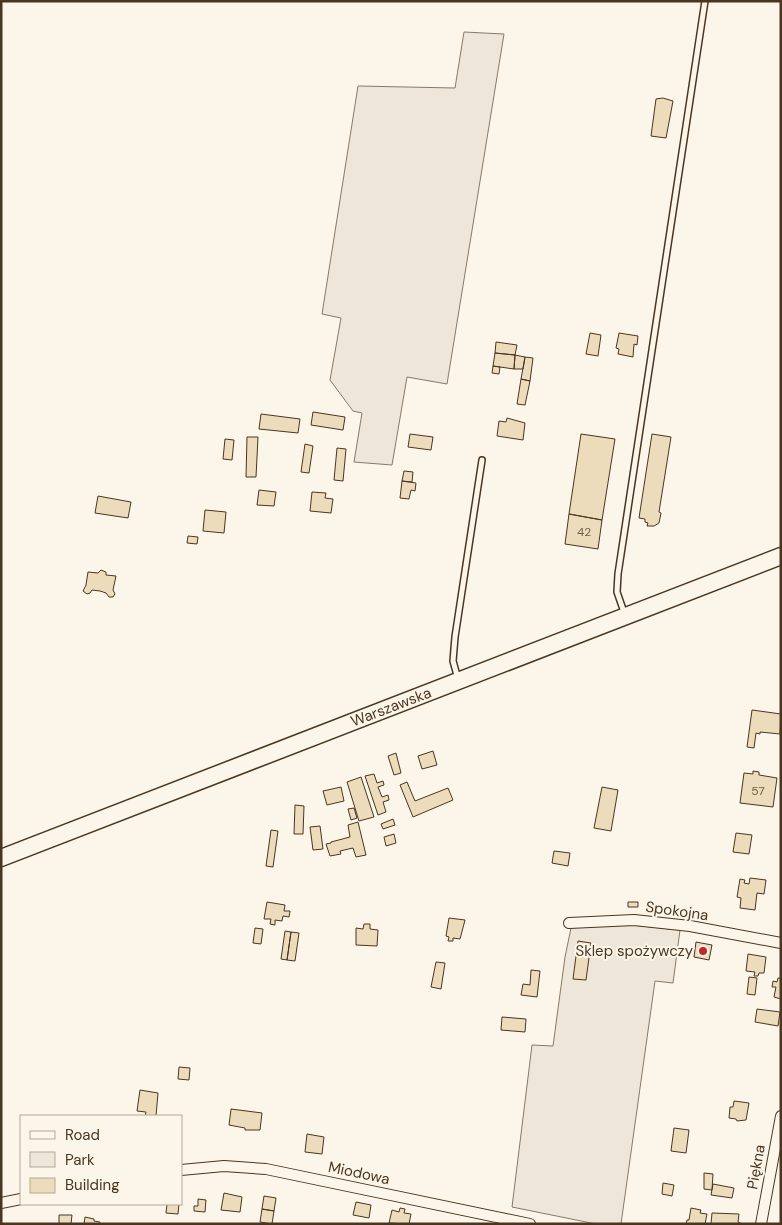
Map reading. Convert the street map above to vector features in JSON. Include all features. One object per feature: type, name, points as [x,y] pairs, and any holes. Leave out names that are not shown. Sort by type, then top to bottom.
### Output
[{"type":"main road","name":"Warszawska","points":[[1,858],[781,556]]},
{"type":"street","name":"Spokojna","points":[[569,923],[634,920],[690,926],[781,943]]},
{"type":"street","name":"Piękna","points":[[761,1224],[781,1116]]},
{"type":"street","name":"Miodowa","points":[[182,1170],[224,1166],[266,1169],[530,1224]]},
{"type":"street","points":[[1,1204],[20,1199]]},
{"type":"lane","points":[[625,617],[617,592],[618,574],[705,1]]},
{"type":"lane","points":[[459,680],[452,661],[482,460]]},
{"type":"green space","points":[[464,32],[504,34],[447,384],[407,377],[392,465],[354,462],[362,413],[353,411],[330,380],[341,318],[322,314],[358,86],[455,88]]},
{"type":"green space","points":[[622,924],[680,930],[673,983],[655,981],[621,1224],[596,1224],[512,1207],[532,1045],[553,1046],[565,957],[571,928]]},
{"type":"building","points":[[663,98],[673,101],[666,138],[651,136],[656,99]]},
{"type":"building","points":[[590,333],[601,335],[598,356],[586,354]]},
{"type":"building","points":[[619,333],[638,336],[637,345],[634,344],[633,357],[618,354],[619,349],[616,348]]},
{"type":"building","points":[[496,342],[517,345],[515,355],[495,353]]},
{"type":"building","points":[[495,353],[515,355],[514,369],[493,366]]},
{"type":"building","points":[[515,355],[525,357],[523,369],[514,369]]},
{"type":"building","points":[[525,357],[533,358],[530,381],[521,379]]},
{"type":"building","points":[[493,366],[500,367],[499,374],[492,373]]},
{"type":"building","points":[[521,379],[530,381],[525,405],[517,404]]},
{"type":"building","points":[[313,412],[345,417],[343,430],[311,425]]},
{"type":"building","points":[[261,414],[300,419],[298,433],[259,429]]},
{"type":"building","points":[[507,418],[525,423],[523,440],[497,436],[499,421],[506,422]]},
{"type":"building","points":[[410,434],[433,437],[431,450],[408,447]]},
{"type":"building","points":[[581,434],[615,439],[602,520],[569,514]]},
{"type":"building","points":[[652,434],[671,437],[659,512],[661,513],[659,523],[654,526],[647,526],[648,523],[645,522],[645,519],[639,518]]},
{"type":"building","points":[[247,437],[258,437],[256,477],[246,477]]},
{"type":"building","points":[[225,439],[234,440],[232,460],[223,459]]},
{"type":"building","points":[[305,444],[313,446],[309,473],[301,472]]},
{"type":"building","points":[[337,448],[346,449],[343,481],[334,480]]},
{"type":"building","points":[[404,471],[413,472],[412,482],[402,481]]},
{"type":"building","points":[[402,481],[416,483],[415,491],[411,490],[409,499],[400,498]]},
{"type":"building","points":[[259,490],[276,492],[274,506],[257,505]]},
{"type":"building","points":[[312,492],[326,493],[325,498],[333,499],[331,513],[310,511]]},
{"type":"building","points":[[98,496],[131,502],[128,518],[95,513]]},
{"type":"building","points":[[205,510],[226,512],[224,533],[203,531]]},
{"type":"building","points":[[569,514],[602,520],[598,549],[565,544]]},
{"type":"building","points":[[188,536],[198,537],[197,544],[187,543]]},
{"type":"building","points":[[101,570],[106,572],[106,575],[116,576],[113,590],[115,594],[113,597],[109,597],[106,593],[100,591],[92,590],[87,594],[83,591],[88,572],[98,573]]},
{"type":"building","points":[[752,710],[781,714],[780,734],[756,733],[754,748],[747,747]]},
{"type":"building","points":[[433,751],[437,765],[422,769],[418,756]]},
{"type":"building","points":[[396,753],[401,773],[394,775],[388,756]]},
{"type":"building","points":[[753,771],[759,772],[759,775],[777,778],[773,807],[740,803],[744,773],[753,774]]},
{"type":"building","points":[[374,774],[377,783],[383,781],[384,785],[378,787],[382,797],[388,795],[389,800],[383,802],[386,812],[378,815],[365,776]]},
{"type":"building","points":[[361,777],[374,817],[359,821],[347,782]]},
{"type":"building","points":[[407,782],[415,801],[448,788],[453,800],[413,817],[400,785]]},
{"type":"building","points":[[341,787],[344,801],[327,805],[323,791]]},
{"type":"building","points":[[602,787],[618,790],[611,831],[594,828]]},
{"type":"building","points":[[295,805],[304,806],[303,834],[294,834]]},
{"type":"building","points":[[354,808],[357,818],[351,820],[348,809]]},
{"type":"building","points":[[393,819],[395,825],[383,829],[381,824]]},
{"type":"building","points":[[358,822],[366,855],[356,857],[353,848],[340,851],[341,854],[330,856],[326,844],[350,837],[348,825]]},
{"type":"building","points":[[320,826],[323,849],[313,850],[310,827]]},
{"type":"building","points":[[271,830],[278,831],[273,867],[266,866]]},
{"type":"building","points":[[736,833],[752,835],[749,854],[733,852]]},
{"type":"building","points":[[394,834],[396,843],[386,846],[384,837]]},
{"type":"building","points":[[554,851],[570,853],[568,866],[552,863]]},
{"type":"building","points":[[750,878],[766,880],[764,894],[757,893],[755,910],[740,908],[741,898],[737,897],[740,879],[745,880],[744,883],[749,884]]},
{"type":"building","points":[[267,902],[285,905],[284,911],[290,911],[289,917],[283,916],[282,921],[275,920],[275,925],[270,924],[271,919],[264,919]]},
{"type":"building","points":[[628,902],[638,902],[638,907],[628,907]]},
{"type":"building","points":[[449,918],[465,920],[460,939],[453,938],[453,941],[448,941],[449,937],[446,936]]},
{"type":"building","points":[[364,924],[370,924],[370,929],[378,930],[377,946],[356,945],[356,928],[363,929]]},
{"type":"building","points":[[255,928],[263,929],[261,944],[253,943]]},
{"type":"building","points":[[285,931],[291,932],[287,960],[281,959]]},
{"type":"building","points":[[291,932],[299,933],[295,961],[287,960]]},
{"type":"building","points":[[578,941],[591,943],[586,980],[573,979]]},
{"type":"building","name":"Sklep spożywczy","points":[[696,942],[712,945],[709,960],[694,957]]},
{"type":"building","points":[[748,954],[766,957],[764,973],[754,976],[755,972],[746,971]]},
{"type":"building","points":[[436,962],[445,963],[441,989],[431,987]]},
{"type":"building","points":[[531,970],[540,971],[537,997],[521,995],[523,984],[530,985]]},
{"type":"building","points":[[749,977],[757,978],[755,995],[747,994]]},
{"type":"building","points":[[778,978],[781,978],[781,999],[774,997],[776,987],[772,987],[773,981],[777,982]]},
{"type":"building","points":[[757,1009],[780,1012],[778,1026],[755,1022]]},
{"type":"building","points":[[502,1017],[526,1019],[525,1032],[501,1030]]},
{"type":"building","points":[[179,1067],[190,1068],[189,1080],[178,1079]]},
{"type":"building","points":[[140,1090],[158,1093],[156,1115],[145,1115],[146,1112],[137,1111]]},
{"type":"building","points":[[734,1101],[749,1103],[746,1120],[737,1121],[736,1119],[729,1118],[730,1107],[733,1107]]},
{"type":"building","points":[[231,1109],[262,1113],[260,1130],[245,1130],[245,1128],[229,1125]]},
{"type":"building","points":[[674,1128],[689,1130],[686,1153],[671,1151]]},
{"type":"building","points":[[307,1134],[324,1137],[322,1154],[305,1152]]},
{"type":"building","points":[[704,1173],[713,1174],[712,1190],[704,1189]]},
{"type":"building","points":[[663,1183],[674,1185],[672,1196],[662,1194]]},
{"type":"building","points":[[713,1184],[734,1188],[732,1198],[711,1195]]},
{"type":"building","points":[[224,1193],[242,1197],[240,1212],[221,1210]]},
{"type":"building","points":[[264,1196],[276,1198],[274,1211],[262,1209]]},
{"type":"building","points":[[198,1199],[206,1200],[205,1212],[194,1211],[194,1206],[198,1206]]},
{"type":"building","points":[[356,1202],[371,1205],[369,1218],[353,1215]]},
{"type":"building","points":[[167,1205],[179,1205],[178,1214],[166,1213]]},
{"type":"building","points":[[400,1208],[405,1209],[404,1213],[411,1214],[409,1224],[389,1223],[392,1210],[399,1212]]},
{"type":"building","points":[[691,1208],[701,1210],[700,1213],[707,1214],[705,1224],[686,1224],[687,1220],[689,1220]]},
{"type":"building","points":[[262,1209],[274,1211],[272,1224],[260,1222]]},
{"type":"building","points":[[712,1213],[739,1214],[738,1222],[742,1224],[711,1224]]},
{"type":"building","points":[[59,1215],[72,1215],[71,1224],[59,1224]]},
{"type":"building","points":[[85,1217],[94,1219],[94,1221],[100,1222],[100,1224],[84,1224]]},
{"type":"place","name":"Sklep spożywczy","points":[[703,951]]}]
